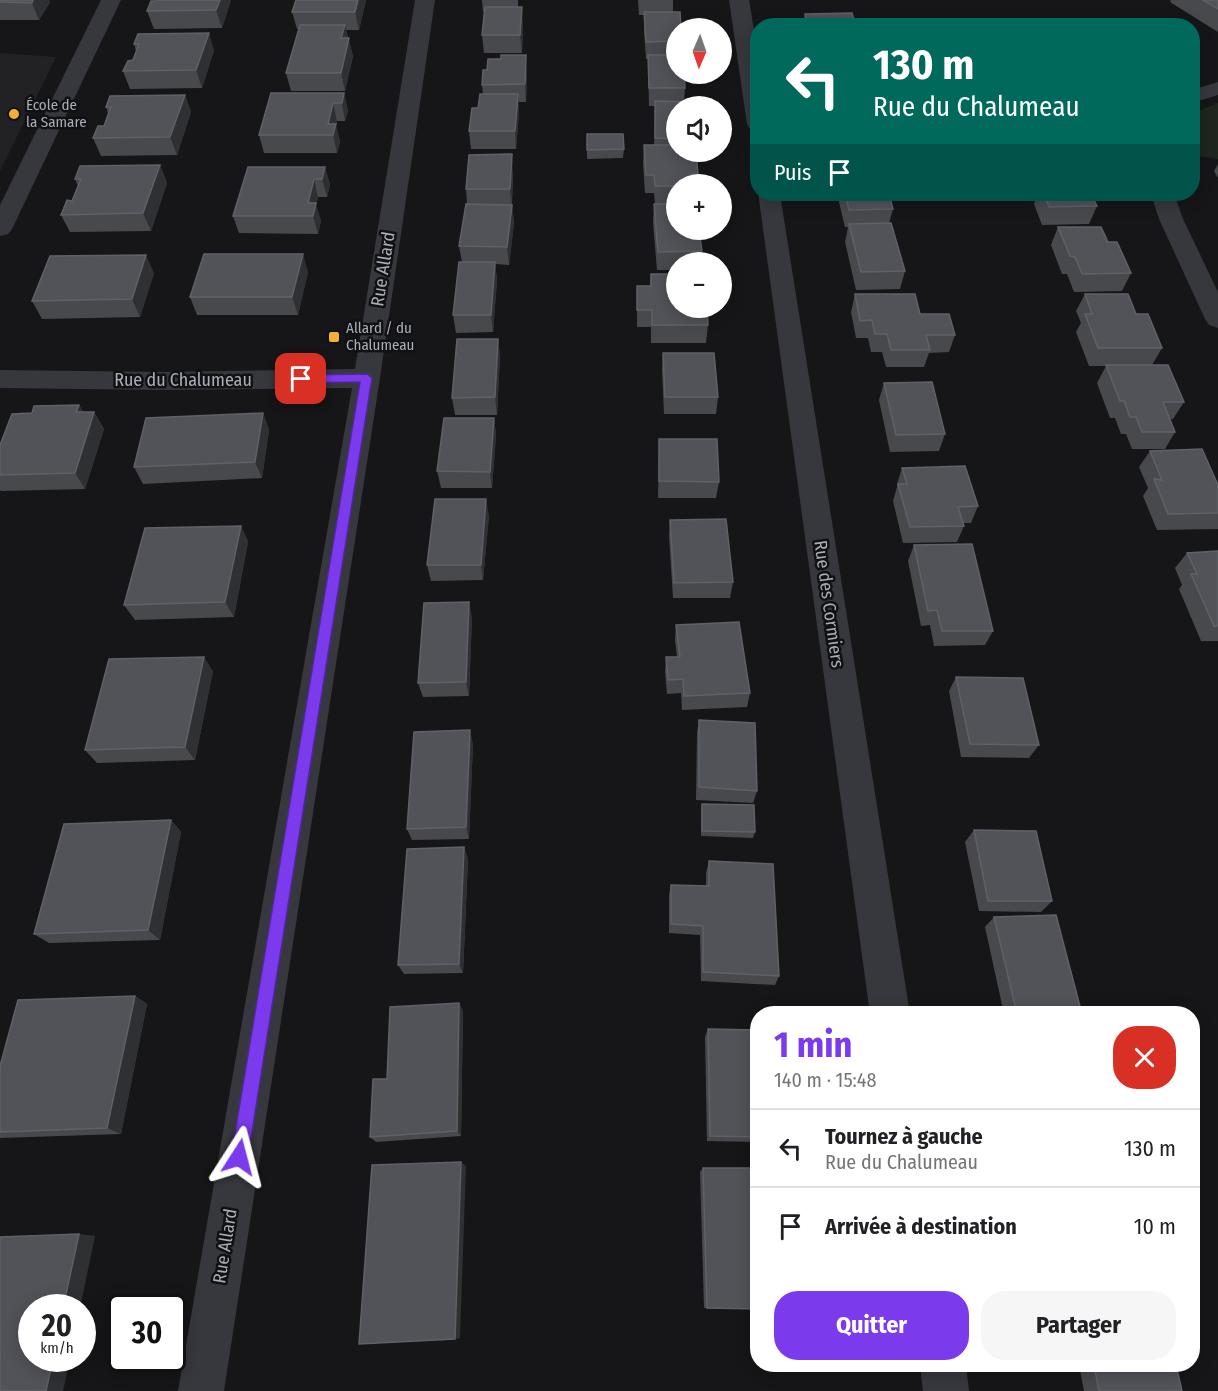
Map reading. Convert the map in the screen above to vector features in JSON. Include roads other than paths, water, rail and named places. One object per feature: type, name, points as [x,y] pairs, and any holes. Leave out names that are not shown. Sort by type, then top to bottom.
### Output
[{"type":"street","points":[[0,229],[111,0]]},
{"type":"street","name":"Rue Allard","points":[[201,1391],[367,378],[425,0]]},
{"type":"street","points":[[739,0],[750,72]]},
{"type":"street","points":[[1200,94],[1218,88]]},
{"type":"street","name":"Rue des Cormiers","points":[[769,201],[889,1006]]},
{"type":"street","points":[[1165,201],[1218,319]]},
{"type":"street","name":"Rue du Chalumeau","points":[[0,379],[162,381],[367,378]]},
{"type":"street","points":[[944,1372],[946,1391]]},
{"type":"place","name":"École de la Samare","points":[[14,114]]},
{"type":"place","name":"Allard / du Chalumeau","points":[[334,337]]}]
